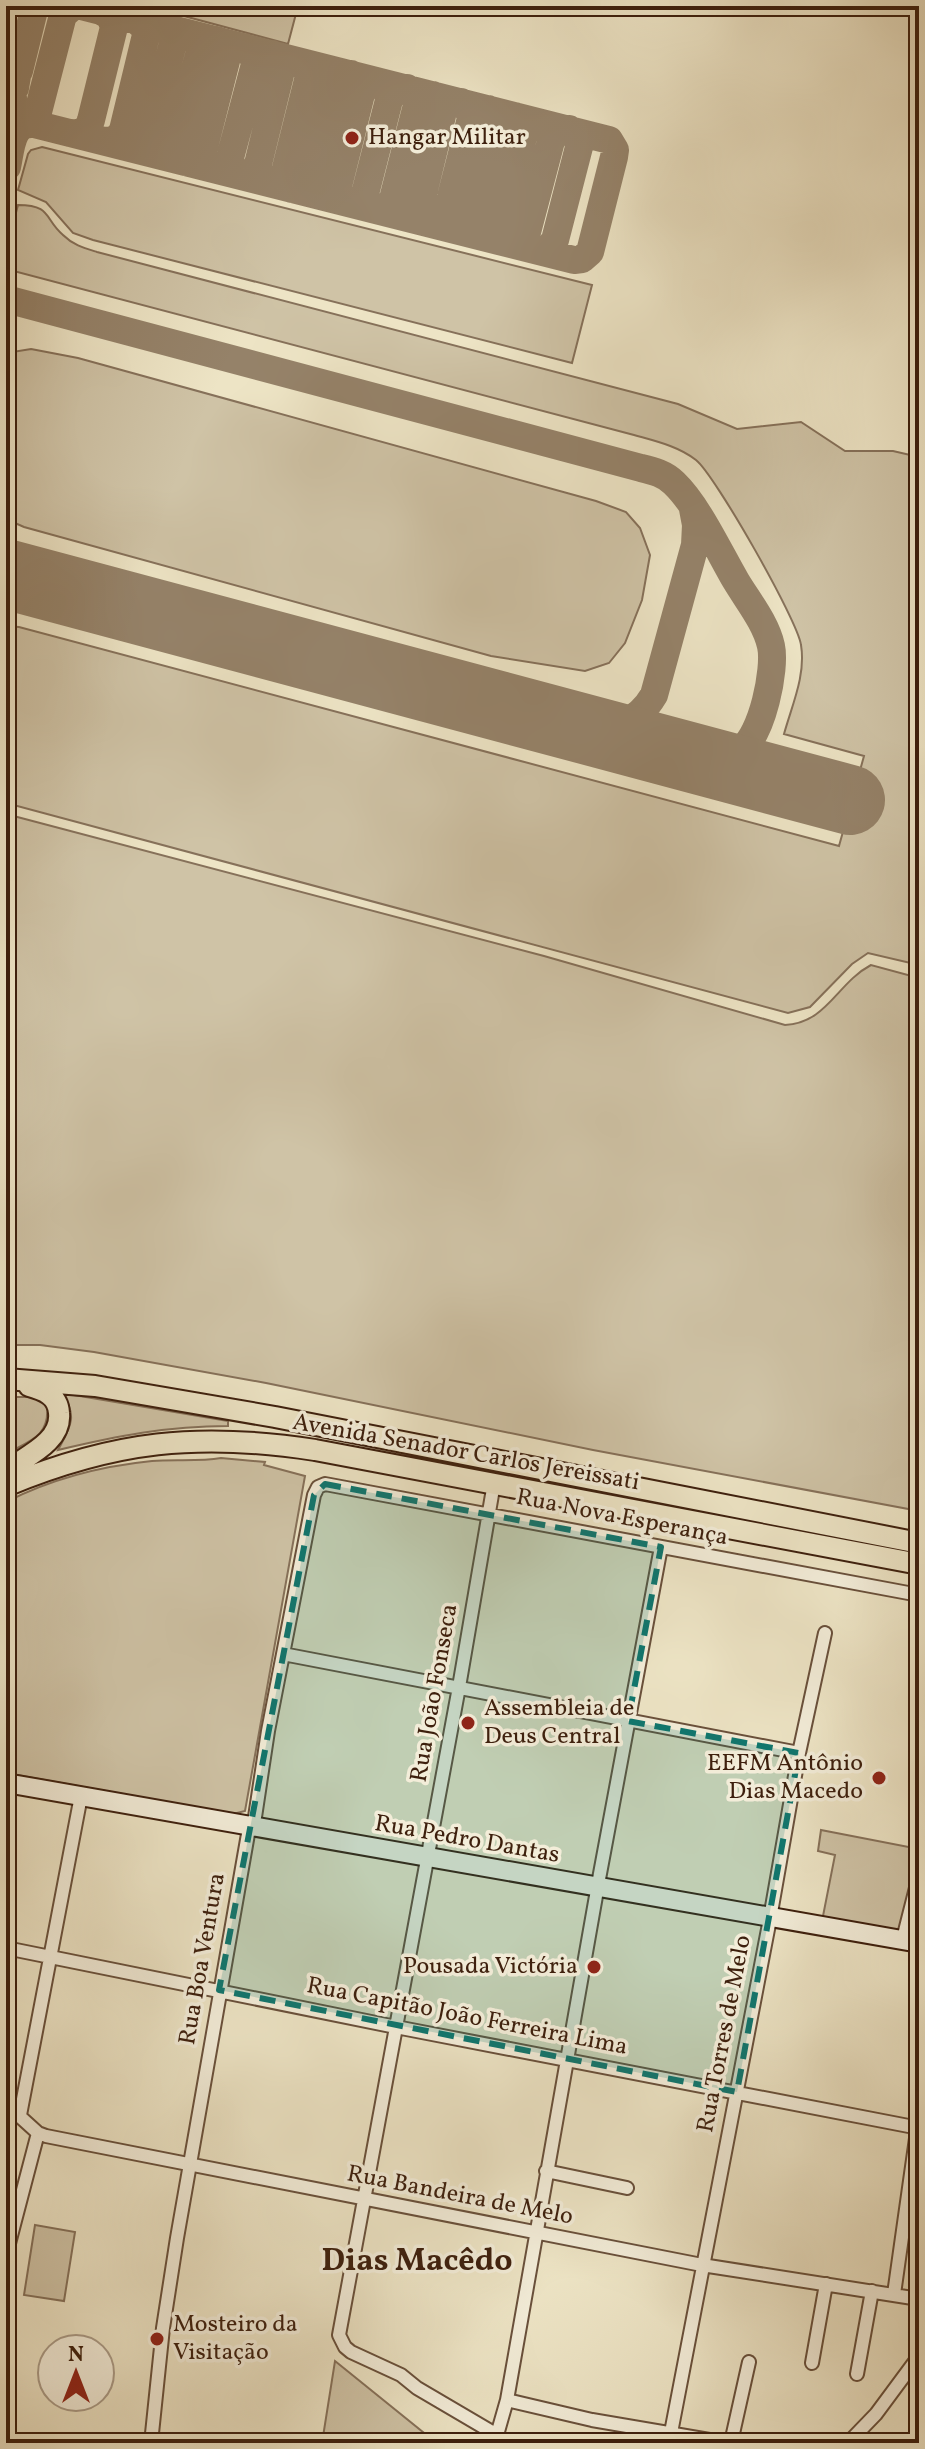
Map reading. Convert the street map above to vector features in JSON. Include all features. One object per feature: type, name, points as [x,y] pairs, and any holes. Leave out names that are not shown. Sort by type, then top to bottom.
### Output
[{"type":"main road","points":[[6,1471],[46,1443],[59,1426],[60,1416],[58,1405],[43,1390],[7,1379]]},
{"type":"main road","name":"Avenida Senador Carlos Jereissati","points":[[7,1379],[95,1386],[275,1417],[919,1543]]},
{"type":"main road","name":"Avenida Senador Carlos Jereissati","points":[[6,1486],[93,1455],[148,1444],[216,1440],[292,1446],[919,1564]]},
{"type":"main road","name":"Rua Pedro Dantas","points":[[6,1783],[911,1941]]},
{"type":"street","name":"Rua João Fonseca","points":[[494,1483],[339,2335],[351,2352],[401,2375],[501,2439]]},
{"type":"street","name":"Rua Nova Esperança","points":[[318,1487],[325,1484],[919,1595]]},
{"type":"street","name":"Rua Boa Ventura","points":[[151,2443],[163,2328],[219,1990],[318,1487]]},
{"type":"street","points":[[501,2439],[546,2171],[661,1547]]},
{"type":"street","name":"Rua Torres de Melo","points":[[670,2439],[799,1753],[825,1633]]},
{"type":"street","points":[[283,1654],[799,1753]]},
{"type":"street","points":[[20,2115],[81,1796]]},
{"type":"street","points":[[911,1941],[919,1876]]},
{"type":"street","name":"Rua Capitão João Ferreira Lima","points":[[6,1948],[918,2128]]},
{"type":"street","points":[[6,2104],[38,2133],[11,2216],[6,2255]]},
{"type":"street","points":[[894,2294],[919,2117]]},
{"type":"street","name":"Rua Bandeira de Melo","points":[[38,2133],[702,2265],[919,2299]]},
{"type":"street","points":[[546,2171],[627,2188]]},
{"type":"street","points":[[812,2363],[826,2284]]},
{"type":"street","points":[[857,2374],[872,2291]]},
{"type":"street","points":[[848,2443],[876,2414],[919,2356]]},
{"type":"street","points":[[507,2400],[670,2439],[727,2443],[749,2362]]},
{"type":"highlighted area","points":[[325,1484],[661,1547],[628,1721],[799,1753],[737,2092],[219,1990],[314,1495]]},
{"type":"shaded area","points":[[171,6],[203,6],[219,10],[220,6],[298,6],[288,44],[169,12]]},
{"type":"shaded area","points":[[42,147],[592,285],[572,363],[73,233],[46,202],[18,190],[28,154]]},
{"type":"shaded area","points":[[18,205],[37,207],[67,238],[97,252],[678,404],[737,429],[801,422],[845,451],[893,451],[919,457],[919,965],[868,953],[852,964],[810,1007],[788,1013],[6,803],[6,626],[839,846],[864,756],[784,734],[802,667],[801,645],[786,608],[737,519],[706,471],[689,455],[666,444],[634,435],[6,269],[6,251]]},
{"type":"shaded area","points":[[31,349],[78,358],[596,501],[626,512],[640,528],[650,555],[642,600],[625,643],[609,663],[585,671],[491,656],[24,527],[6,519],[6,353]]},
{"type":"shaded area","points":[[6,814],[544,956],[785,1025],[799,1023],[822,1010],[871,965],[919,978],[919,1511],[593,1450],[266,1383],[94,1352],[40,1345],[6,1345]]},
{"type":"shaded area","points":[[62,1393],[228,1421],[228,1426],[142,1433],[58,1450],[69,1429],[71,1416]]},
{"type":"shaded area","points":[[6,1397],[36,1397],[47,1406],[47,1416],[45,1425],[36,1437],[6,1454]]},
{"type":"shaded area","points":[[221,1458],[265,1462],[264,1465],[305,1476],[245,1811],[233,1814],[6,1773],[6,1502],[59,1480],[114,1466]]},
{"type":"shaded area","points":[[821,1830],[919,1849],[902,1928],[896,1932],[825,1920],[823,1916],[835,1855],[818,1851]]},
{"type":"shaded area","points":[[35,2225],[75,2232],[64,2301],[24,2295]]},
{"type":"shaded area","points":[[335,2361],[434,2441],[434,2443],[322,2443]]},
{"type":"taxiway","points":[[19,71],[35,6]]},
{"type":"taxiway","points":[[14,129],[38,112],[63,15],[73,6]]},
{"type":"taxiway","points":[[7,167],[16,132],[21,127],[34,124],[574,260],[582,259],[590,252],[614,157],[615,150],[609,140],[81,6]]},
{"type":"taxiway","points":[[70,133],[84,131],[91,120],[114,27],[110,16],[101,11]]},
{"type":"taxiway","points":[[100,140],[114,140],[123,130],[146,35],[145,28],[136,20]]},
{"type":"taxiway","points":[[130,147],[143,146],[150,135],[173,43],[171,32],[164,27]]},
{"type":"taxiway","points":[[158,154],[171,152],[176,145],[200,51],[197,39],[190,34]]},
{"type":"taxiway","points":[[6,36],[18,70],[15,88]]},
{"type":"taxiway","points":[[186,162],[197,159],[204,147],[227,57],[226,47],[217,40]]},
{"type":"taxiway","points":[[213,168],[223,167],[230,158],[255,64],[252,54],[244,47]]},
{"type":"taxiway","points":[[239,175],[251,174],[258,164],[281,71],[279,60],[272,54]]},
{"type":"taxiway","points":[[266,182],[278,180],[285,172],[309,76],[304,65],[297,61]]},
{"type":"taxiway","points":[[292,189],[303,188],[312,178],[335,86],[334,76],[325,68]]},
{"type":"taxiway","points":[[6,72],[13,98],[8,145]]},
{"type":"taxiway","points":[[320,196],[330,195],[338,186],[362,90],[360,80],[351,74]]},
{"type":"taxiway","points":[[348,202],[357,201],[365,194],[389,100],[386,86],[379,82]]},
{"type":"taxiway","points":[[376,209],[388,206],[393,199],[417,105],[414,95],[407,88]]},
{"type":"taxiway","points":[[403,216],[413,214],[420,206],[442,116],[442,103],[433,95]]},
{"type":"taxiway","points":[[430,223],[442,220],[448,209],[471,118],[461,102]]},
{"type":"taxiway","points":[[457,230],[470,226],[474,218],[498,124],[495,115],[488,109]]},
{"type":"taxiway","points":[[484,237],[495,234],[501,225],[524,133],[523,122],[515,116]]},
{"type":"taxiway","points":[[510,243],[517,243],[526,236],[551,141],[549,128],[541,123]]},
{"type":"taxiway","points":[[537,250],[549,248],[555,240],[579,147],[577,138],[569,129]]},
{"type":"taxiway","points":[[6,299],[667,477],[683,493],[708,530],[765,629],[772,656],[766,701],[749,742],[729,754],[687,756]]},
{"type":"taxiway","points":[[580,728],[623,724],[640,713],[654,695],[695,545],[693,509]]},
{"type":"runway","points":[[6,574],[850,800]]},
{"type":"place","name":"Hangar Militar","points":[[352,138]]},
{"type":"place","name":"Assembleia de Deus Central","points":[[468,1723]]},
{"type":"place","name":"EEFM Antônio Dias Macedo","points":[[879,1778]]},
{"type":"place","name":"Pousada Victória","points":[[594,1967]]},
{"type":"place","name":"Mosteiro da Visitação","points":[[157,2339]]},
{"type":"district","name":"Dias Macêdo","points":[[417,2262]]}]
